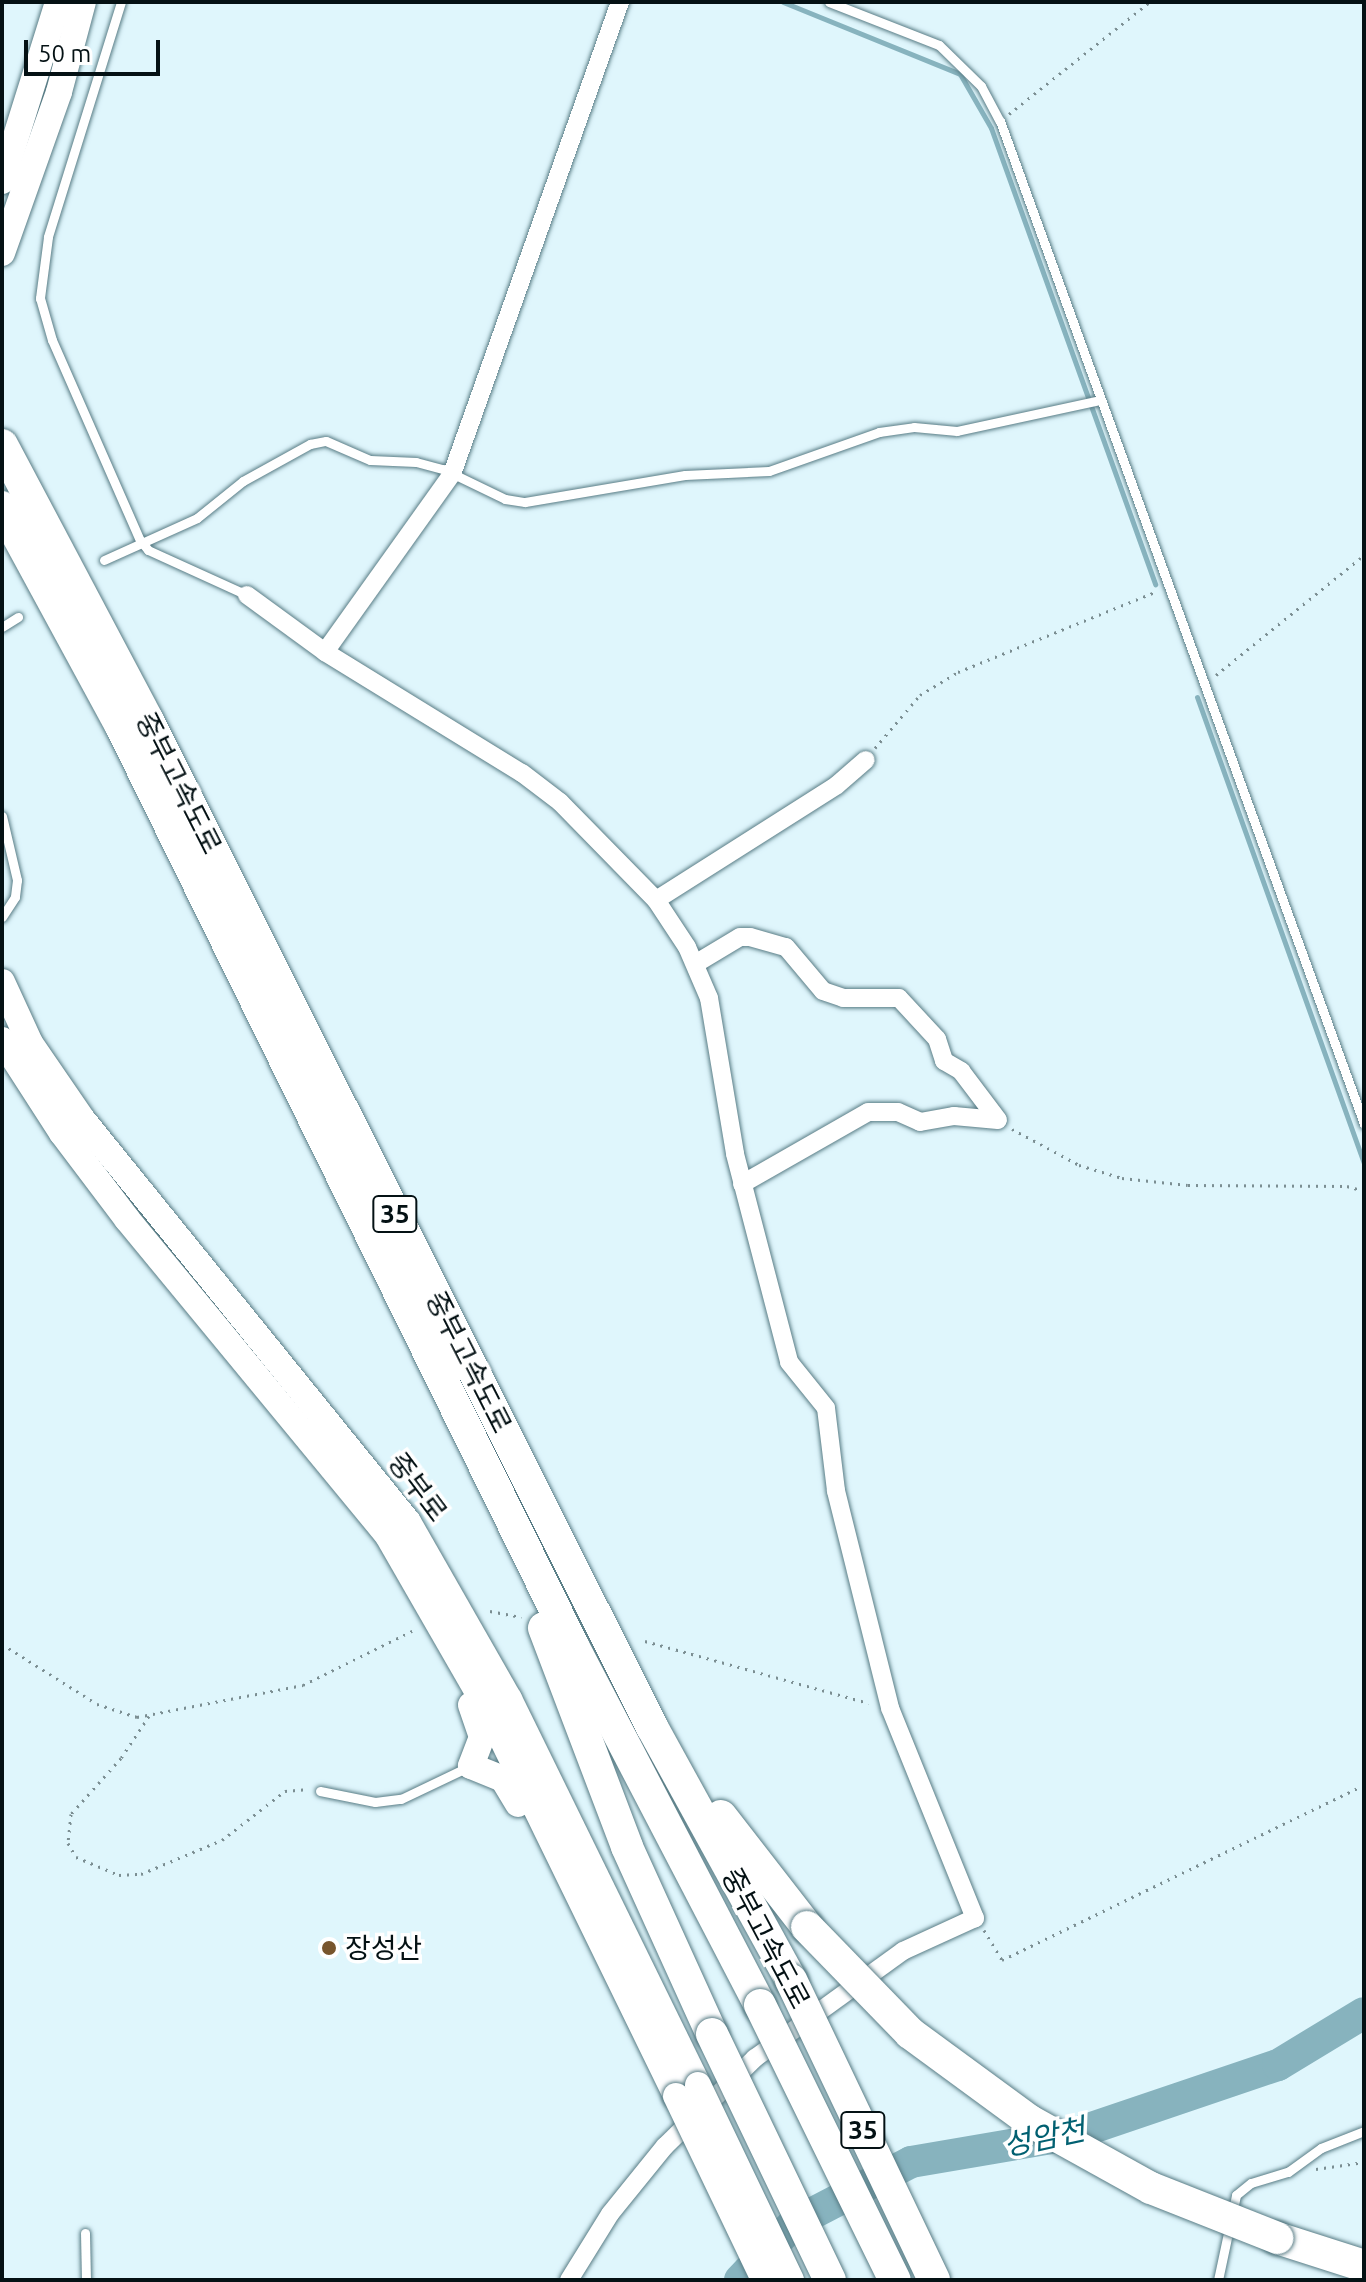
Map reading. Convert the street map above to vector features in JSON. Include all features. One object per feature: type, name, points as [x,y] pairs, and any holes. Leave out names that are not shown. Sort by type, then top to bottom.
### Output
[{"type":"highway","name":"중부고속도로","points":[[2,445],[148,721],[637,1697],[791,1980],[934,2280]]},
{"type":"highway","name":"중부고속도로","points":[[2,507],[121,726],[474,1446],[760,2005],[895,2280]]},
{"type":"highway","points":[[474,1446],[627,1847],[712,2034],[830,2280]]},
{"type":"highway","points":[[637,1697],[732,1832],[807,1927],[910,2033],[1030,2121],[1151,2188],[1277,2238],[1364,2266]]},
{"type":"main road","points":[[2,181],[36,85],[58,2]]},
{"type":"main road","points":[[2,253],[59,92],[83,2]]},
{"type":"main road","name":"중부로","points":[[2,982],[30,1043],[82,1119],[408,1522],[509,1699],[687,2090]]},
{"type":"main road","name":"중부로","points":[[2,1040],[62,1133],[127,1219],[388,1536],[442,1623],[603,1946],[687,2090]]},
{"type":"main road","points":[[442,1623],[482,1737],[471,1766],[503,1779],[554,1877],[603,1946]]},
{"type":"main road","points":[[687,2090],[764,2280]]},
{"type":"main road","points":[[687,2090],[791,2280]]},
{"type":"street","points":[[325,652],[452,474],[620,2]]},
{"type":"street","points":[[247,595],[325,652],[522,773],[615,853],[656,900],[695,964],[709,998],[720,1082],[742,1184],[789,1362],[826,1408],[836,1491],[890,1708],[975,1918],[903,1951],[755,2058],[665,2146],[610,2214],[569,2280]]},
{"type":"street","points":[[656,900],[837,785],[866,760]]},
{"type":"street","points":[[695,964],[740,937],[750,937],[786,947],[823,991],[843,998],[899,998],[937,1039],[944,1061],[961,1071],[998,1120]]},
{"type":"street","points":[[742,1184],[868,1112],[898,1112],[920,1122],[954,1116],[998,1120]]},
{"type":"lane","points":[[121,2],[48,237],[40,298],[52,340],[140,540],[148,550],[247,595]]},
{"type":"lane","points":[[829,2],[939,45],[981,86],[1000,121],[1098,401],[1364,1124]]},
{"type":"lane","points":[[104,560],[140,540],[197,518],[243,481],[310,444],[326,441],[370,460],[416,462],[452,474],[505,499],[549,501],[685,475],[769,471],[879,432],[914,427],[957,431],[1039,410],[1079,407],[1098,401]]},
{"type":"lane","points":[[2,627],[18,617]]},
{"type":"lane","points":[[2,816],[17,880],[15,897],[2,917]]},
{"type":"lane","points":[[320,1791],[375,1802],[401,1799],[471,1766]]},
{"type":"lane","points":[[1218,2280],[1236,2195],[1251,2183],[1288,2172],[1321,2148],[1364,2131]]},
{"type":"lane","points":[[85,2233],[86,2280]]},
{"type":"path","points":[[1000,121],[1150,2]]},
{"type":"path","points":[[1203,684],[1364,555]]},
{"type":"path","points":[[866,760],[920,695],[958,672],[1168,587]]},
{"type":"path","points":[[998,1120],[1079,1165],[1122,1178],[1188,1185],[1347,1186],[1364,1191]]},
{"type":"path","points":[[490,1611],[535,1620]]},
{"type":"path","points":[[2,1644],[97,1704],[149,1716],[303,1685],[412,1631]]},
{"type":"path","points":[[645,1641],[890,1708]]},
{"type":"path","points":[[149,1716],[121,1758],[71,1814],[68,1843],[76,1857],[119,1875],[141,1874],[222,1840],[285,1791],[320,1791]]},
{"type":"path","points":[[975,1918],[1002,1960],[1364,1785]]},
{"type":"path","points":[[1288,2172],[1364,2162]]},
{"type":"waterway","points":[[783,2],[960,74],[991,128],[1155,584]]},
{"type":"waterway","points":[[1197,697],[1364,1163]]},
{"type":"waterway","name":"성암천","points":[[740,2280],[794,2223],[911,2162],[1074,2134],[1278,2065],[1364,2013]]},
{"type":"place","name":"장성산","points":[[329,1948]]}]
